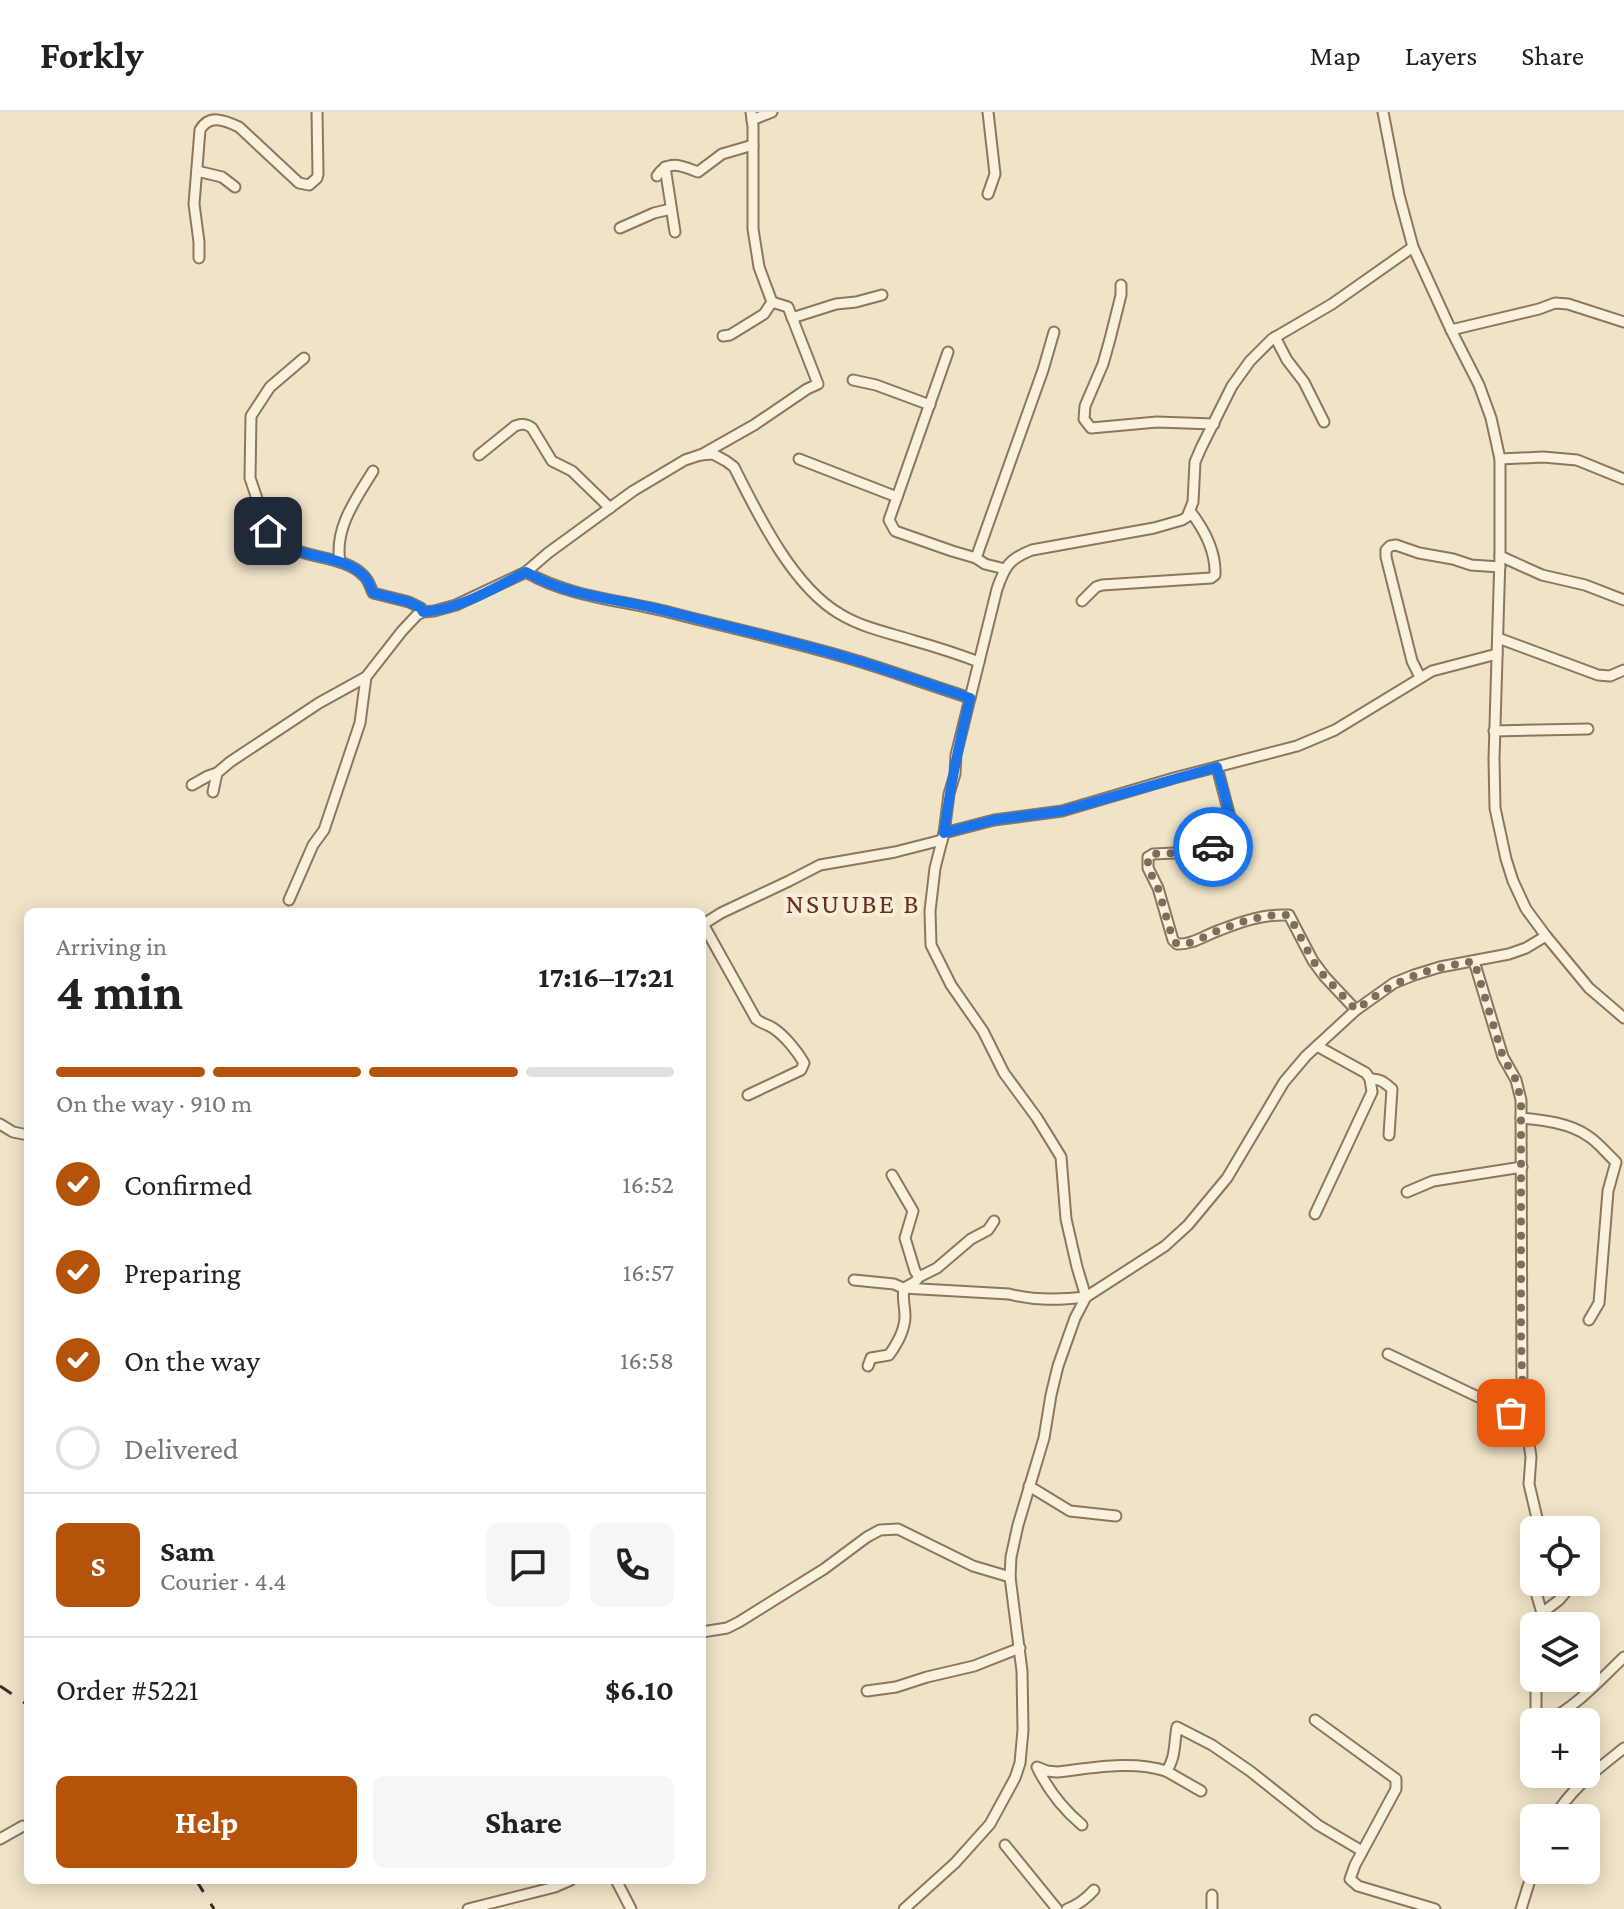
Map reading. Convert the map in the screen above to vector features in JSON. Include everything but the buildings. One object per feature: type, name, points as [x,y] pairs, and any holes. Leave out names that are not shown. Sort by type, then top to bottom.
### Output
[{"type":"street","points":[[199,258],[195,214],[200,130],[203,124],[213,119],[243,130],[299,183],[309,185],[314,183],[318,174],[317,112]]},
{"type":"street","points":[[772,112],[752,116],[753,229],[759,267],[772,302]]},
{"type":"street","points":[[988,112],[995,174],[988,194]]},
{"type":"street","points":[[1383,112],[1413,247],[1479,385],[1491,418],[1500,459],[1495,808],[1506,859],[1526,909],[1546,936],[1589,988],[1624,1018]]},
{"type":"street","points":[[657,176],[665,167],[675,164],[698,172],[722,154],[753,145]]},
{"type":"street","points":[[665,167],[675,232]]},
{"type":"street","points":[[197,171],[222,177],[235,187]]},
{"type":"street","points":[[620,228],[671,209]]},
{"type":"street","points":[[904,1909],[955,1863],[990,1824],[1015,1778],[1023,1730],[1020,1648],[1010,1577],[1014,1546],[1044,1438],[1058,1366],[1086,1297],[1066,1219],[1061,1157],[1004,1073],[983,1031],[951,985],[931,945],[930,911],[935,868],[955,774],[956,755],[997,589],[1005,569],[1018,555],[1154,528],[1187,517],[1193,502],[1195,462],[1232,386],[1264,344],[1332,304],[1413,247]]},
{"type":"street","points":[[1121,285],[1110,339],[1085,406],[1084,419],[1091,428],[1157,422],[1214,424]]},
{"type":"street","points":[[792,318],[836,304],[882,295]]},
{"type":"street","points":[[192,785],[217,773],[319,703],[366,677],[412,619],[423,612],[456,605],[526,572],[633,491],[685,460],[730,439],[818,384],[788,307],[772,302]]},
{"type":"street","points":[[723,336],[730,335],[764,314],[772,302]]},
{"type":"street","points":[[1451,330],[1555,303],[1568,304],[1624,322]]},
{"type":"street","points":[[976,558],[1054,332]]},
{"type":"street","points":[[1275,337],[1304,382],[1324,422]]},
{"type":"street","points":[[948,352],[889,520],[895,531],[1005,569]]},
{"type":"street","points":[[304,358],[270,387],[251,416],[250,478],[268,531],[278,542],[358,570],[367,579],[373,593],[409,602],[423,612]]},
{"type":"street","points":[[853,380],[930,405]]},
{"type":"street","points":[[479,455],[515,426],[528,425],[552,461],[572,471],[610,508]]},
{"type":"street","points":[[700,455],[713,454],[734,467],[767,529],[800,579],[839,614],[870,628],[979,662]]},
{"type":"street","points":[[1500,459],[1543,457],[1577,460],[1624,479]]},
{"type":"street","points":[[799,459],[897,497]]},
{"type":"street","points":[[340,562],[337,546],[346,520],[373,471]]},
{"type":"street","points":[[1082,601],[1102,585],[1211,578],[1215,575],[1206,534],[1190,511]]},
{"type":"street","points":[[1420,677],[1412,661],[1386,557],[1390,546],[1471,565],[1500,562],[1585,585],[1624,600]]},
{"type":"street","points":[[526,572],[543,582],[593,598],[654,608],[800,645],[970,698]]},
{"type":"street","points":[[1498,638],[1598,675],[1610,676],[1624,670]]},
{"type":"street","points":[[706,922],[820,865],[895,852],[994,820],[1062,811],[1316,739],[1373,708],[1420,677],[1445,666],[1497,654]]},
{"type":"street","points":[[289,900],[313,845],[324,830],[360,723],[366,677]]},
{"type":"street","points":[[1494,731],[1588,729]]},
{"type":"street","points":[[1217,767],[1230,817],[1228,840],[1197,852],[1153,854],[1148,857],[1148,868],[1158,888],[1173,940],[1177,944],[1188,944],[1260,916],[1289,915],[1313,961],[1356,1010]]},
{"type":"street","points":[[213,792],[217,773]]},
{"type":"street","points":[[706,929],[756,1019],[774,1028],[804,1063],[801,1070],[748,1095]]},
{"type":"street","points":[[854,1280],[904,1288],[1009,1294],[1024,1298],[1052,1300],[1086,1297],[1165,1246],[1188,1225],[1227,1178],[1284,1082],[1306,1056],[1356,1010],[1394,983],[1428,970],[1518,952],[1546,936]]},
{"type":"street","points":[[1474,961],[1503,1057],[1519,1090],[1522,1167],[1521,1413],[1528,1437],[1531,1457],[1529,1484],[1537,1516]]},
{"type":"street","points":[[1315,1214],[1372,1092],[1366,1073],[1317,1046]]},
{"type":"street","points":[[1370,1079],[1377,1078],[1392,1089],[1389,1135]]},
{"type":"street","points":[[1521,1118],[1573,1128],[1589,1136],[1616,1162],[1608,1191],[1599,1303],[1589,1320]]},
{"type":"street","points":[[0,1124],[24,1134]]},
{"type":"street","points":[[1407,1192],[1433,1181],[1522,1167]]},
{"type":"street","points":[[892,1175],[913,1211],[905,1238],[919,1277]]},
{"type":"street","points":[[904,1288],[937,1268],[971,1239],[988,1230],[994,1221]]},
{"type":"street","points":[[868,1366],[871,1358],[889,1355],[897,1345],[905,1317],[904,1288]]},
{"type":"street","points":[[1388,1354],[1511,1413],[1521,1413]]},
{"type":"street","points":[[1029,1486],[1070,1511],[1116,1516]]},
{"type":"street","points":[[706,1631],[727,1628],[739,1622],[824,1569],[867,1537],[889,1528],[898,1529],[973,1566],[1010,1577]]},
{"type":"street","points":[[1543,1612],[1562,1596]]},
{"type":"street","points":[[867,1691],[896,1687],[974,1666],[1020,1648]]},
{"type":"street","points":[[1567,1708],[1624,1657]]},
{"type":"street","points":[[1315,1720],[1396,1779],[1396,1789],[1350,1879],[1358,1886],[1435,1909]]},
{"type":"street","points":[[1166,1771],[1174,1755],[1177,1727],[1212,1745],[1318,1825],[1362,1851]]},
{"type":"street","points":[[1600,1768],[1624,1748]]},
{"type":"street","points":[[1021,1753],[1037,1767],[1047,1771],[1150,1766],[1166,1771],[1201,1791]]},
{"type":"street","points":[[1037,1767],[1067,1812],[1082,1825]]},
{"type":"street","points":[[1563,1804],[1576,1788]]},
{"type":"street","points":[[0,1839],[23,1826]]},
{"type":"street","points":[[1005,1845],[1057,1909]]},
{"type":"street","points":[[468,1909],[562,1884]]},
{"type":"street","points":[[618,1884],[631,1909]]},
{"type":"street","points":[[1521,1909],[1529,1884]]},
{"type":"street","points":[[1067,1909],[1087,1898],[1094,1890]]},
{"type":"street","points":[[1212,1895],[1212,1909]]},
{"type":"railway","points":[[0,1686],[24,1702]]},
{"type":"railway","points":[[198,1884],[214,1909]]},
{"type":"way so far","points":[[1213,847],[1197,852],[1153,854],[1148,857],[1148,868],[1177,944],[1188,944],[1260,916],[1287,914],[1313,961],[1356,1010],[1394,983],[1428,970],[1474,961],[1503,1057],[1516,1080],[1521,1100],[1523,1406],[1519,1415],[1511,1413]]},
{"type":"district","name":"NSUUBE B","points":[[853,903]]},
{"type":"route","points":[[268,531],[284,545],[358,570],[367,579],[373,593],[409,602],[423,612],[456,605],[526,572],[543,582],[593,598],[654,608],[800,645],[970,698],[956,755],[944,833],[994,820],[1062,811],[1217,767],[1230,817],[1229,839],[1213,847]]}]
